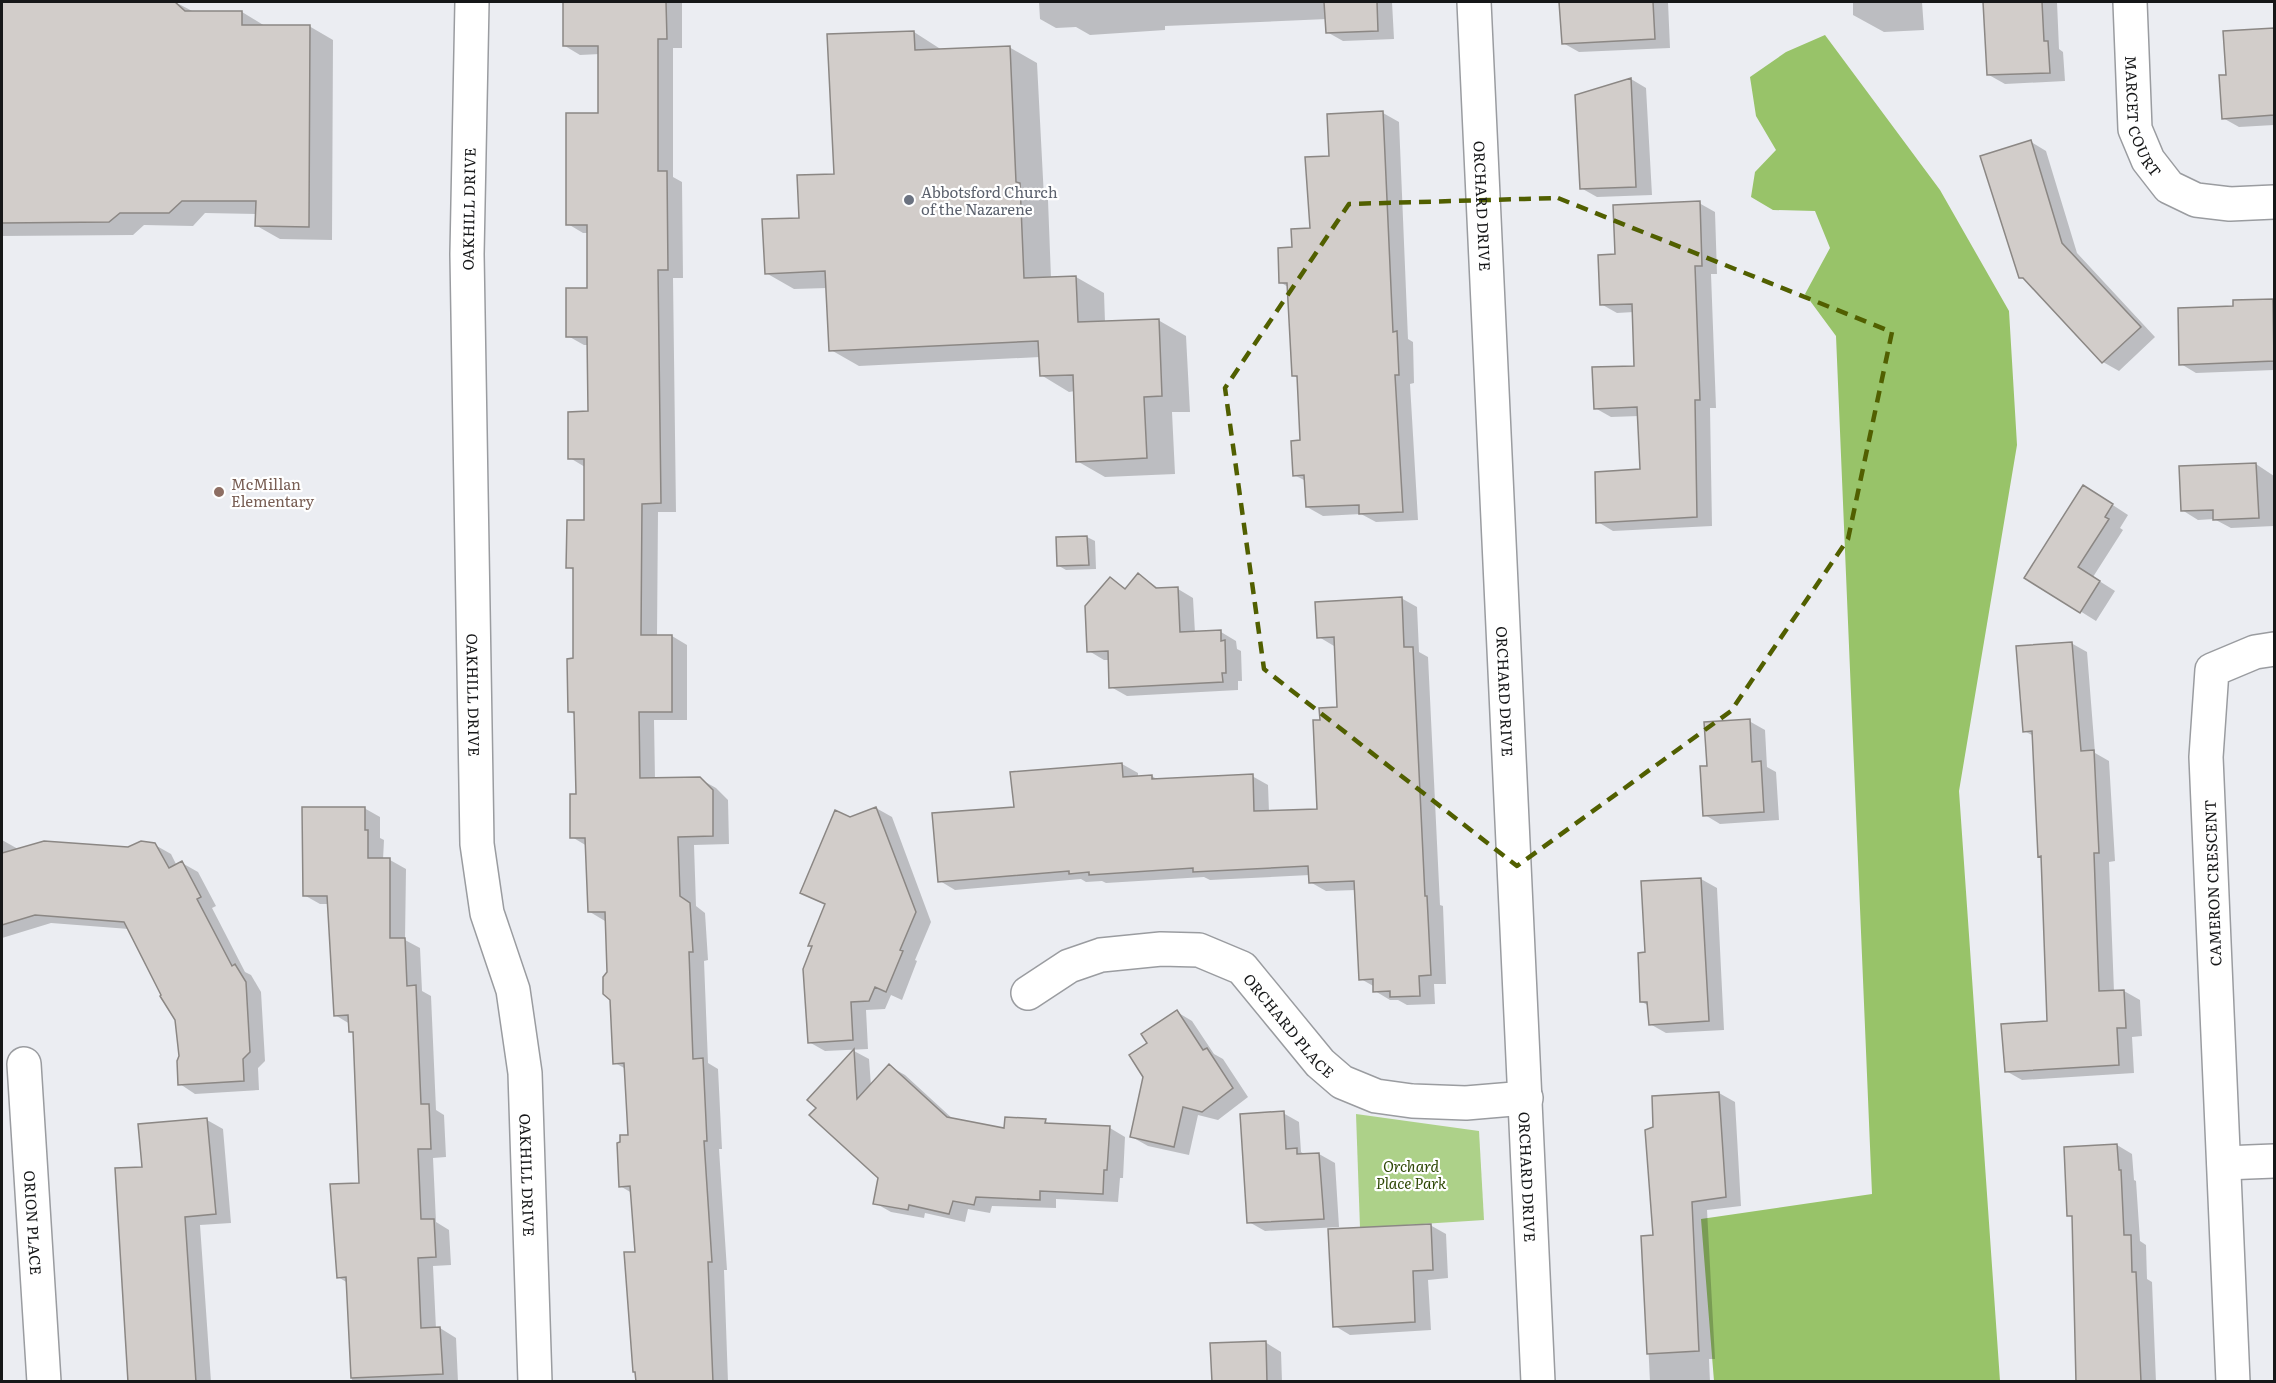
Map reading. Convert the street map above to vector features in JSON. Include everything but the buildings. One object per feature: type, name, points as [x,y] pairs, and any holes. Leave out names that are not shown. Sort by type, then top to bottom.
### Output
[{"type":"street","name":"OAKHILL DRIVE","points":[[472,2],[467,254],[477,844],[487,913],[513,990],[525,1072],[535,1382]]},
{"type":"street","name":"ORCHARD DRIVE","points":[[1474,2],[1538,1382]]},
{"type":"street","name":"MARCET COURT","points":[[2130,2],[2135,129],[2148,160],[2169,187],[2196,200],[2230,204],[2274,202]]},
{"type":"street","name":"CAMERON CRESCENT","points":[[2233,1382],[2206,757],[2208,714],[2212,670],[2255,652],[2274,649]]},
{"type":"street","name":"ORCHARD PLACE","points":[[1028,993],[1069,966],[1101,955],[1161,948],[1199,950],[1242,968],[1320,1063],[1342,1082],[1376,1096],[1412,1101],[1466,1103],[1526,1098]]},
{"type":"street","name":"ORION PLACE","points":[[24,1064],[44,1382]]},
{"type":"street","points":[[2224,1163],[2274,1161]]},
{"type":"highlighted area","points":[[1558,198],[1892,332],[1848,539],[1731,711],[1517,866],[1264,669],[1225,388],[1349,204]]},
{"type":"green space","points":[[1825,35],[1940,190],[2009,311],[2017,445],[1959,791],[2000,1381],[1714,1381],[1701,1219],[1872,1194],[1836,336],[1805,294],[1830,248],[1815,211],[1773,210],[1751,197],[1755,172],[1776,150],[1756,116],[1750,77],[1786,52]]},
{"type":"green space","name":"Orchard Place Park","points":[[1356,1114],[1479,1131],[1484,1220],[1360,1228]]},
{"type":"place","name":"Abbotsford Church of the Nazarene","points":[[909,200]]},
{"type":"place","name":"McMillan Elementary","points":[[219,492]]}]
